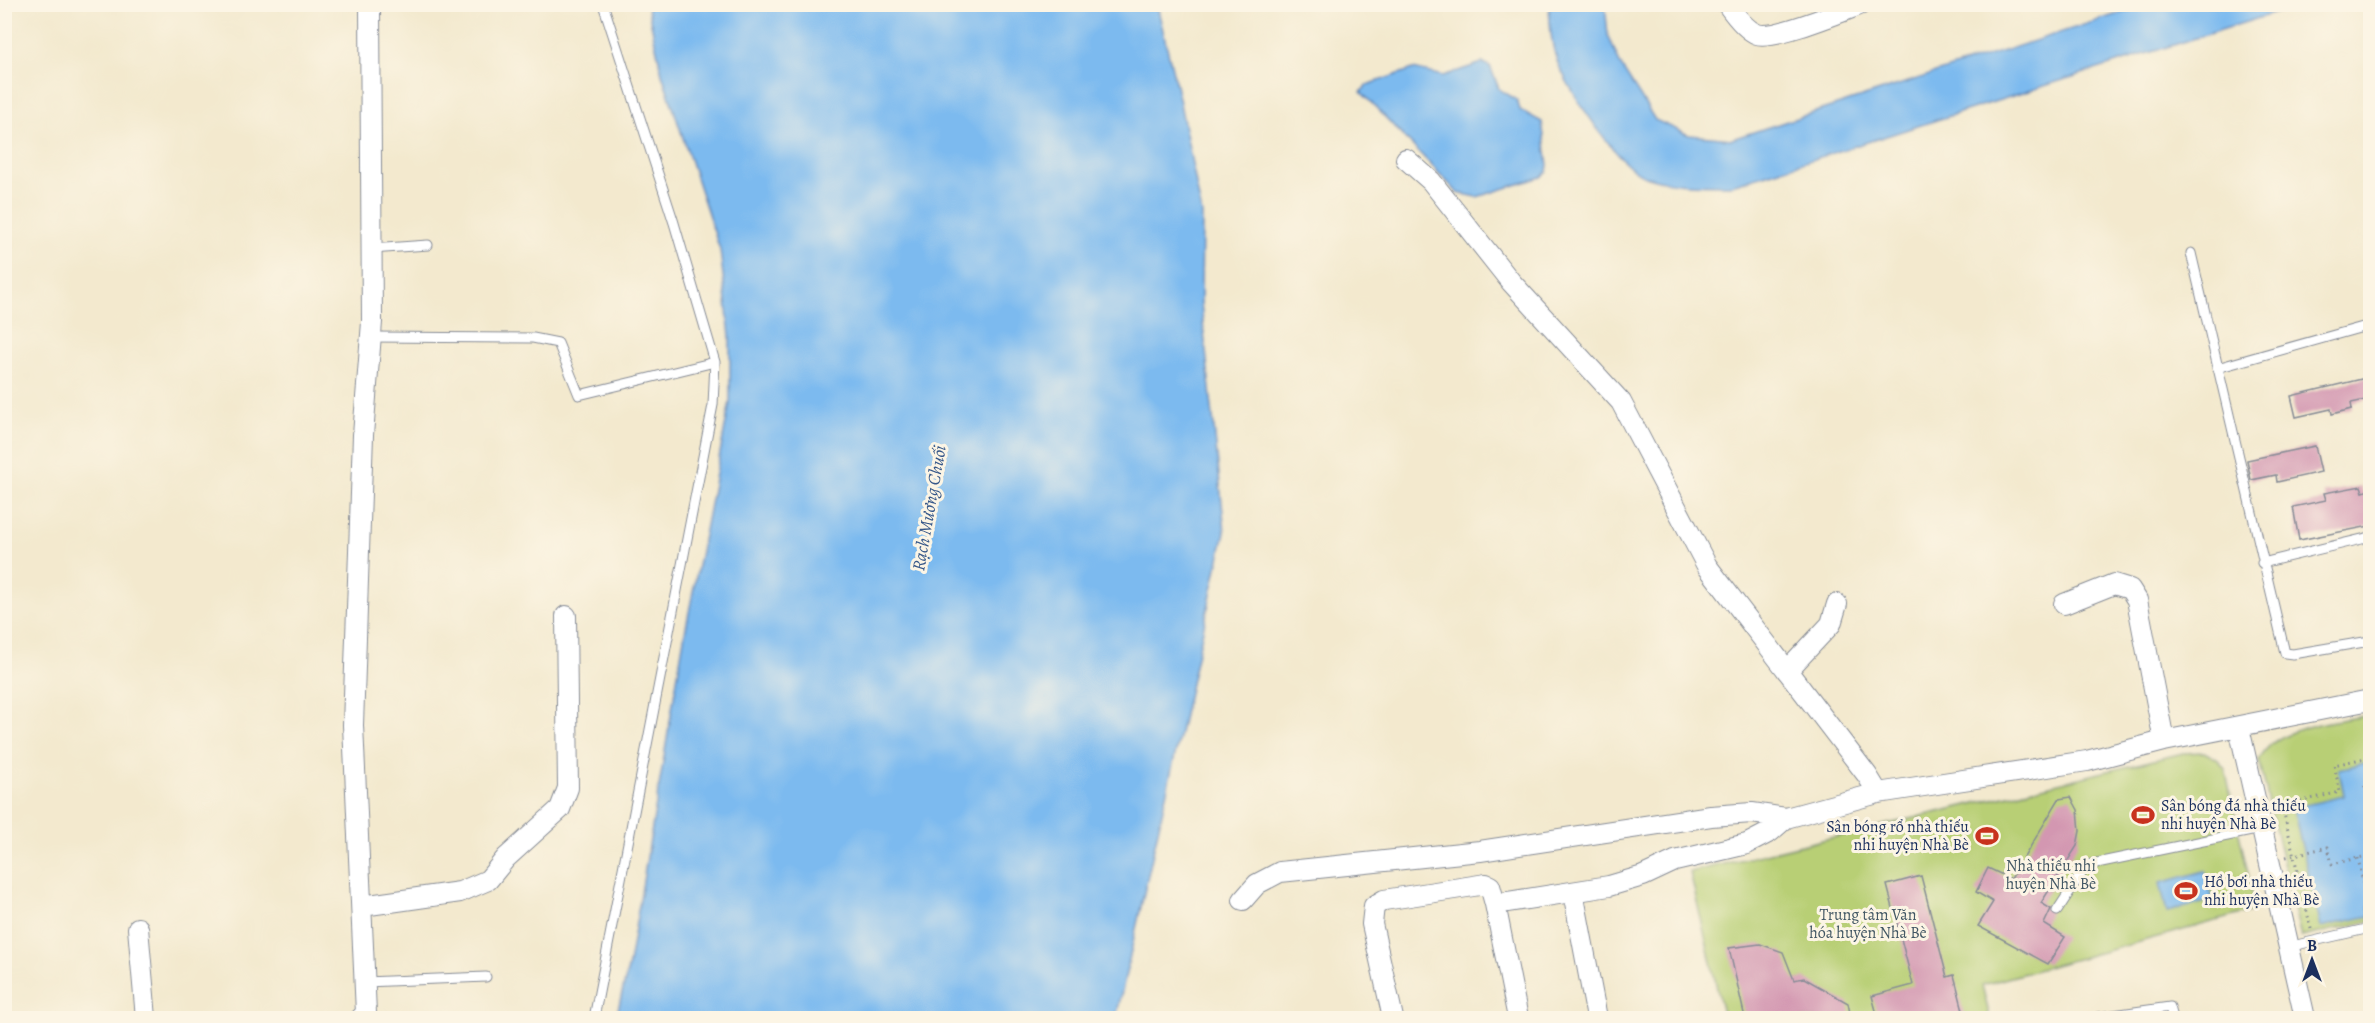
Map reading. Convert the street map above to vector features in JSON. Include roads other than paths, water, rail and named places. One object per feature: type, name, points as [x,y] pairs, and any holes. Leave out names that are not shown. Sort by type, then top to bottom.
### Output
[{"type":"street","points":[[361,1018],[366,1012],[354,725],[363,435],[371,338],[370,4]]},
{"type":"street","points":[[1727,4],[1742,23],[1758,35],[1776,34],[1862,4]]},
{"type":"street","points":[[1407,159],[1431,182],[1510,282],[1621,402],[1707,566],[1878,793]]},
{"type":"street","points":[[2064,604],[2114,584],[2130,589],[2137,600],[2164,741]]},
{"type":"street","points":[[1787,671],[1832,624],[1837,604]]},
{"type":"street","points":[[362,906],[460,891],[488,880],[506,858],[560,809],[568,788],[566,616]]},
{"type":"street","points":[[1243,900],[1257,884],[1280,872],[1480,851],[1712,816],[1752,813],[1786,818],[1878,793],[2086,761],[2164,741],[2239,728],[2370,700]]},
{"type":"street","points":[[2239,728],[2305,1018]]},
{"type":"street","points":[[1495,904],[1609,886],[1644,876],[1675,861],[1747,844],[1770,832],[1786,818]]},
{"type":"street","points":[[1393,1018],[1372,924],[1374,906],[1384,900],[1486,884],[1490,886],[1495,904],[1518,1018]]},
{"type":"street","points":[[1573,891],[1597,1018]]},
{"type":"street","points":[[138,928],[146,1018]]},
{"type":"lane","points":[[594,1018],[713,405],[715,362],[674,223],[603,4]]},
{"type":"lane","points":[[371,249],[428,245]]},
{"type":"lane","points":[[2191,253],[2262,563],[2285,653],[2293,654],[2370,641]]},
{"type":"lane","points":[[2217,368],[2370,326]]},
{"type":"lane","points":[[371,338],[533,338],[558,343],[579,395],[715,362]]},
{"type":"lane","points":[[2262,563],[2370,537]]},
{"type":"lane","points":[[2057,911],[2087,865],[2259,820]]},
{"type":"lane","points":[[2288,947],[2370,928]]},
{"type":"lane","points":[[365,982],[486,977]]},
{"type":"lane","points":[[2092,1018],[2170,1007],[2173,1018]]},
{"type":"water","name":"Rạch Mương Chuối","points":[[647,5],[1157,5],[1179,98],[1202,214],[1201,303],[1225,532],[1116,1018],[616,1018],[629,964],[684,638],[730,402],[730,336],[720,250],[662,74]]},
{"type":"water","points":[[1549,5],[1605,5],[1608,35],[1621,66],[1655,120],[1689,135],[1732,139],[2145,5],[2300,5],[1732,185],[1688,184],[1656,179],[1634,170],[1622,159],[1585,111],[1560,68],[1553,45]]},
{"type":"water","points":[[1482,63],[1490,66],[1499,89],[1517,100],[1520,110],[1542,122],[1548,165],[1547,172],[1541,177],[1477,197],[1458,193],[1361,92],[1367,85],[1413,69],[1443,76]]},
{"type":"water","points":[[2370,762],[2370,916],[2321,927],[2293,808],[2344,796],[2339,769]]},
{"type":"water","name":"Hồ bơi nhà thiếu nhi huyện Nhà Bè","points":[[2205,871],[2213,900],[2167,912],[2160,883]]},
{"type":"place","name":"Sân bóng đá nhà thiếu nhi huyện Nhà Bè","points":[[2143,815]]},
{"type":"place","name":"Sân bóng rổ nhà thiếu nhi huyện Nhà Bè","points":[[1987,836]]},
{"type":"place","name":"Hồ bơi nhà thiếu nhi huyện Nhà Bè","points":[[2186,891]]},
{"type":"park label","name":"Nhà thiếu nhi huyện Nhà Bè","points":[[2051,875]]},
{"type":"park label","name":"Trung tâm Văn hóa huyện Nhà Bè","points":[[1868,924]]}]
